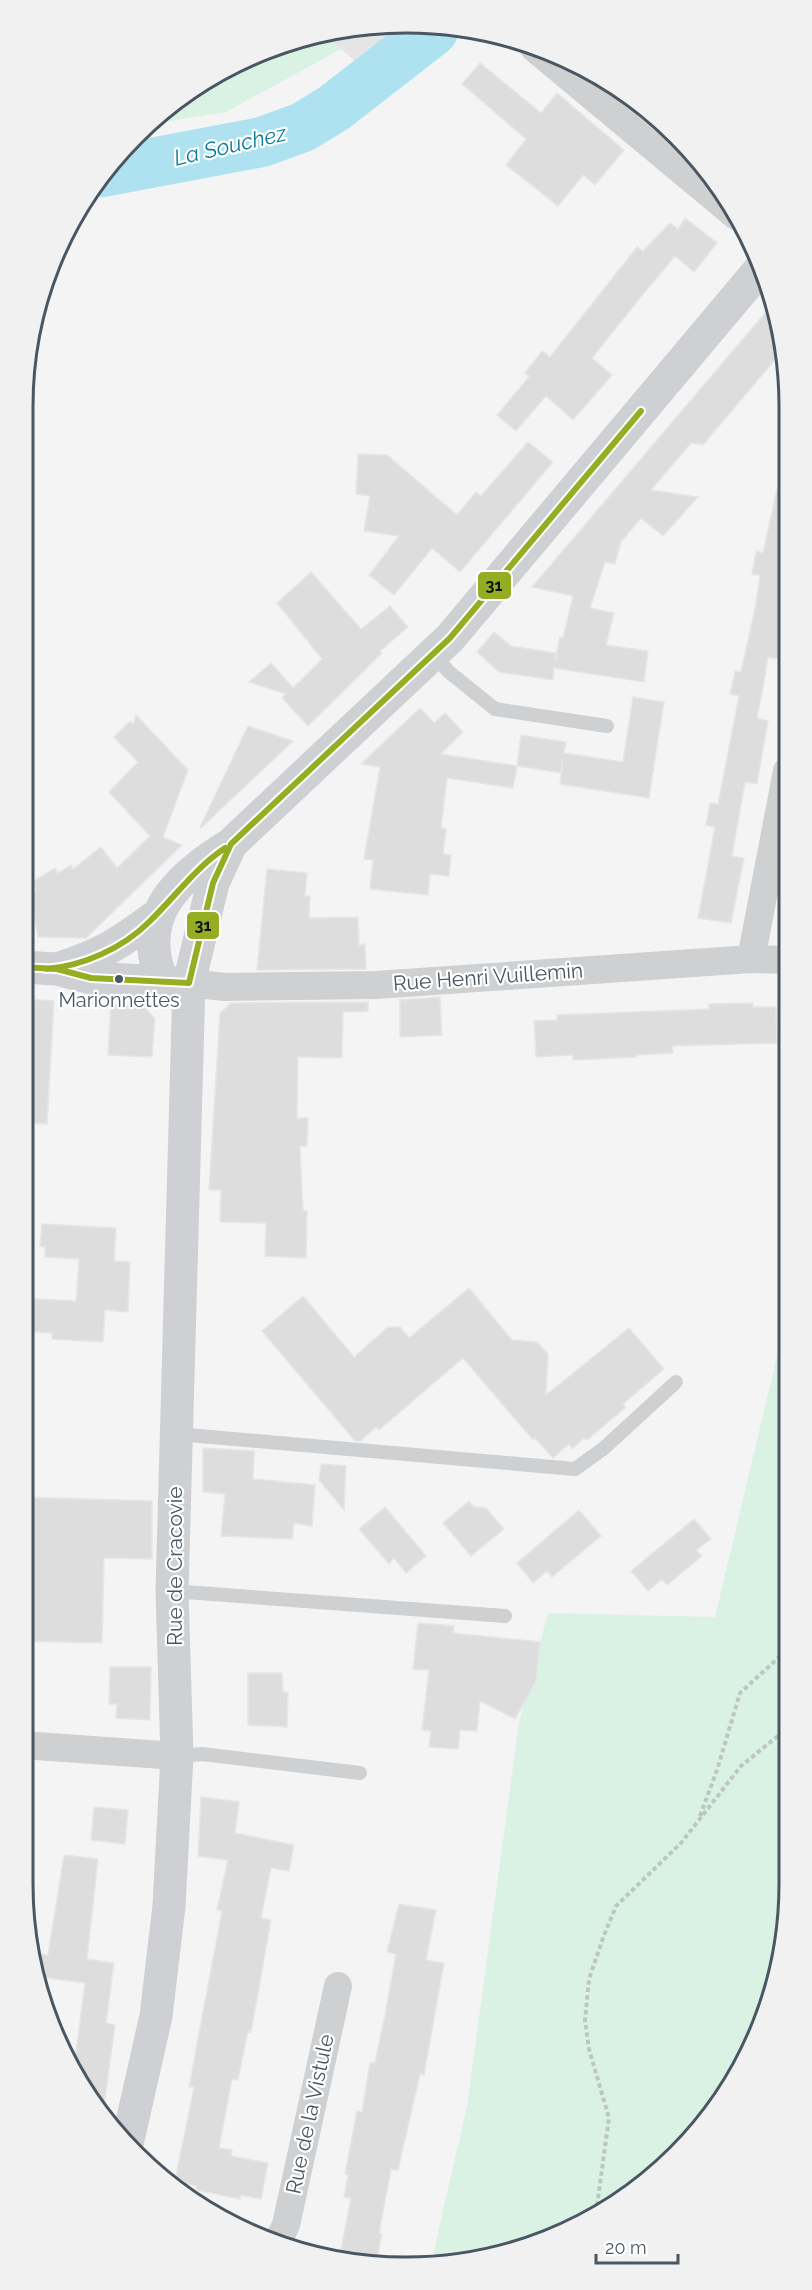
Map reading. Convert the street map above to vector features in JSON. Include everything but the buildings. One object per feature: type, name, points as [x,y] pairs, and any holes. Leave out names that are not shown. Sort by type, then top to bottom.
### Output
[{"type":"street","points":[[550,62],[716,200]]},
{"type":"street","points":[[57,969],[92,958],[114,947],[156,916],[180,885],[209,858],[231,844],[450,638],[755,276]]},
{"type":"street","points":[[751,959],[779,813]]},
{"type":"street","name":"Rue de Cracovie","points":[[129,2134],[156,2016],[169,1906],[177,1756],[172,1591],[177,1434],[183,976],[213,883],[231,844]]},
{"type":"street","points":[[33,968],[57,969],[91,978],[183,976],[188,945],[168,924],[156,916]]},
{"type":"street","name":"Rue Henri Vuillemin","points":[[183,976],[225,987],[376,985],[751,959],[779,960]]},
{"type":"street","points":[[33,1746],[177,1756]]},
{"type":"street","name":"Rue de la Vistule","points":[[281,2235],[286,2225],[338,1986]]},
{"type":"lane","points":[[433,654],[449,672],[495,709],[607,726]]},
{"type":"lane","points":[[177,1434],[575,1469],[603,1449],[676,1382]]},
{"type":"lane","points":[[172,1591],[505,1616]]},
{"type":"lane","points":[[177,1756],[202,1754],[360,1773]]},
{"type":"path","points":[[699,1819],[717,1770],[740,1693],[779,1656]]},
{"type":"path","points":[[597,2204],[609,2118],[589,2049],[585,2020],[589,1979],[616,1906],[681,1843],[741,1766],[779,1735]]},
{"type":"shaded area","points":[[395,33],[363,68],[331,40]]},
{"type":"green space","points":[[331,40],[341,49],[226,112],[165,122],[199,96],[263,61]]},
{"type":"green space","points":[[779,1348],[779,1884],[772,1957],[751,2027],[729,2070],[702,2111],[670,2148],[633,2180],[592,2207],[549,2229],[479,2250],[433,2256],[467,2106],[519,1722],[548,1613],[715,1617]]},
{"type":"waterway","name":"La Souchez","points":[[118,169],[262,142],[303,127],[334,108],[429,34]]},
{"type":"transit line","name":"31","points":[[33,968],[57,969],[91,978],[189,983],[213,883],[231,844],[450,638],[641,411]]},
{"type":"transit line","name":"31","points":[[46,969],[88,960],[127,940],[149,922],[204,864],[225,848]]},
{"type":"place","name":"Marionnettes","points":[[119,979]]}]
